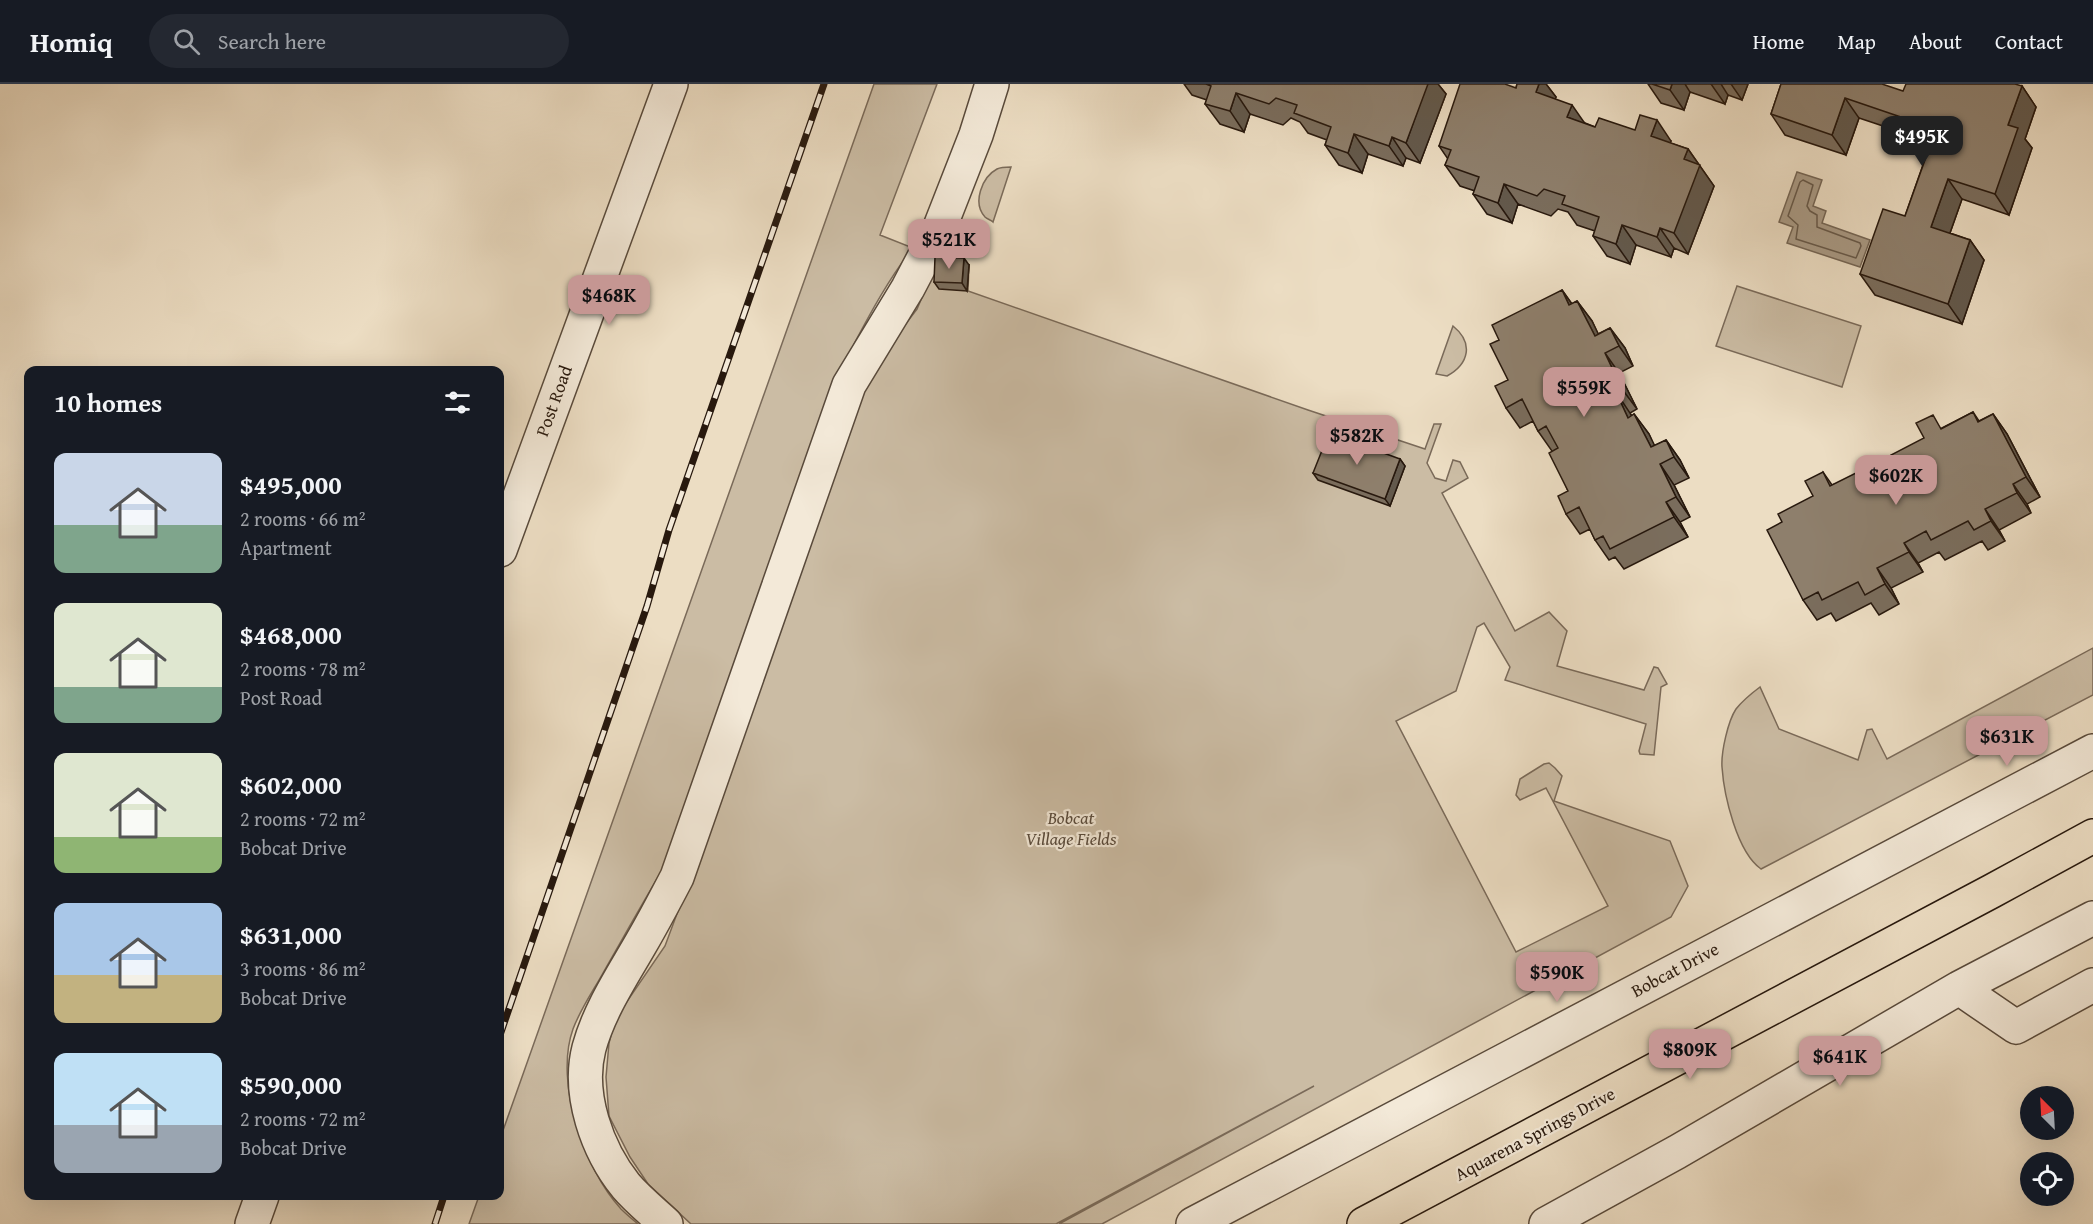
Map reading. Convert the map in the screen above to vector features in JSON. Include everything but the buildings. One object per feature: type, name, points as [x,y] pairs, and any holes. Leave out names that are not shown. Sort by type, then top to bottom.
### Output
[{"type":"main road","name":"Aquarena Springs Drive","points":[[1364,1224],[2093,836]]},
{"type":"main road","name":"Aquarena Springs Drive","points":[[1992,891],[2093,861]]},
{"type":"street","name":"Post Road","points":[[504,539],[671,84]]},
{"type":"street","points":[[666,1224],[628,1188],[604,1150],[591,1118],[586,1086],[588,1050],[601,1014],[652,925],[676,876],[849,385],[908,288],[940,227],[976,135],[992,84]]},
{"type":"street","name":"Bobcat Drive","points":[[1198,1222],[2093,751]]},
{"type":"street","points":[[1546,1224],[1677,1152],[1959,988],[2093,918]]},
{"type":"street","points":[[1959,988],[2016,1027],[2093,985]]},
{"type":"street","points":[[252,1224],[261,1200]]},
{"type":"green space","points":[[874,84],[937,84],[880,235],[913,248],[889,282],[854,344],[672,854],[573,1029],[568,1050],[567,1074],[576,1124],[595,1171],[608,1192],[621,1209],[638,1224],[469,1224],[478,1200],[504,1200],[504,1128]]},
{"type":"green space","points":[[1011,167],[993,222],[981,211],[980,191],[987,178],[997,169]]},
{"type":"green space","name":"Bobcat Village Fields","points":[[944,255],[949,258],[948,265],[969,265],[968,291],[1308,410],[1425,449],[1434,424],[1441,424],[1427,463],[1435,478],[1446,481],[1453,460],[1460,462],[1468,478],[1442,493],[1515,631],[1549,612],[1567,631],[1557,666],[1644,690],[1654,667],[1658,668],[1667,684],[1661,687],[1654,755],[1640,754],[1646,724],[1505,680],[1510,667],[1484,623],[1477,627],[1456,691],[1396,721],[1516,952],[1608,906],[1546,788],[1520,800],[1516,795],[1520,779],[1544,764],[1549,763],[1562,776],[1554,801],[1670,841],[1688,886],[1671,917],[1102,1224],[1059,1224],[1314,1086],[1056,1224],[691,1224],[648,1184],[630,1157],[609,1116],[606,1077],[609,1043],[615,1019],[665,946],[710,825],[869,372],[917,309],[936,259]]},
{"type":"green space","points":[[1737,286],[1861,326],[1842,387],[1716,346]]},
{"type":"green space","points":[[1453,326],[1464,339],[1466,353],[1464,359],[1460,366],[1447,376],[1436,374]]},
{"type":"green space","points":[[2093,648],[2093,695],[1761,869],[1745,850],[1729,808],[1723,779],[1723,753],[1733,714],[1760,687],[1779,729],[1858,760],[1867,730],[1872,729],[1887,759]]},
{"type":"water","points":[[1797,172],[1822,180],[1813,206],[1826,211],[1822,223],[1870,240],[1860,267],[1787,243],[1793,227],[1779,222]]},
{"type":"railway","points":[[504,1023],[647,606],[669,530],[824,84]]},
{"type":"railway","points":[[435,1224],[443,1200]]}]
